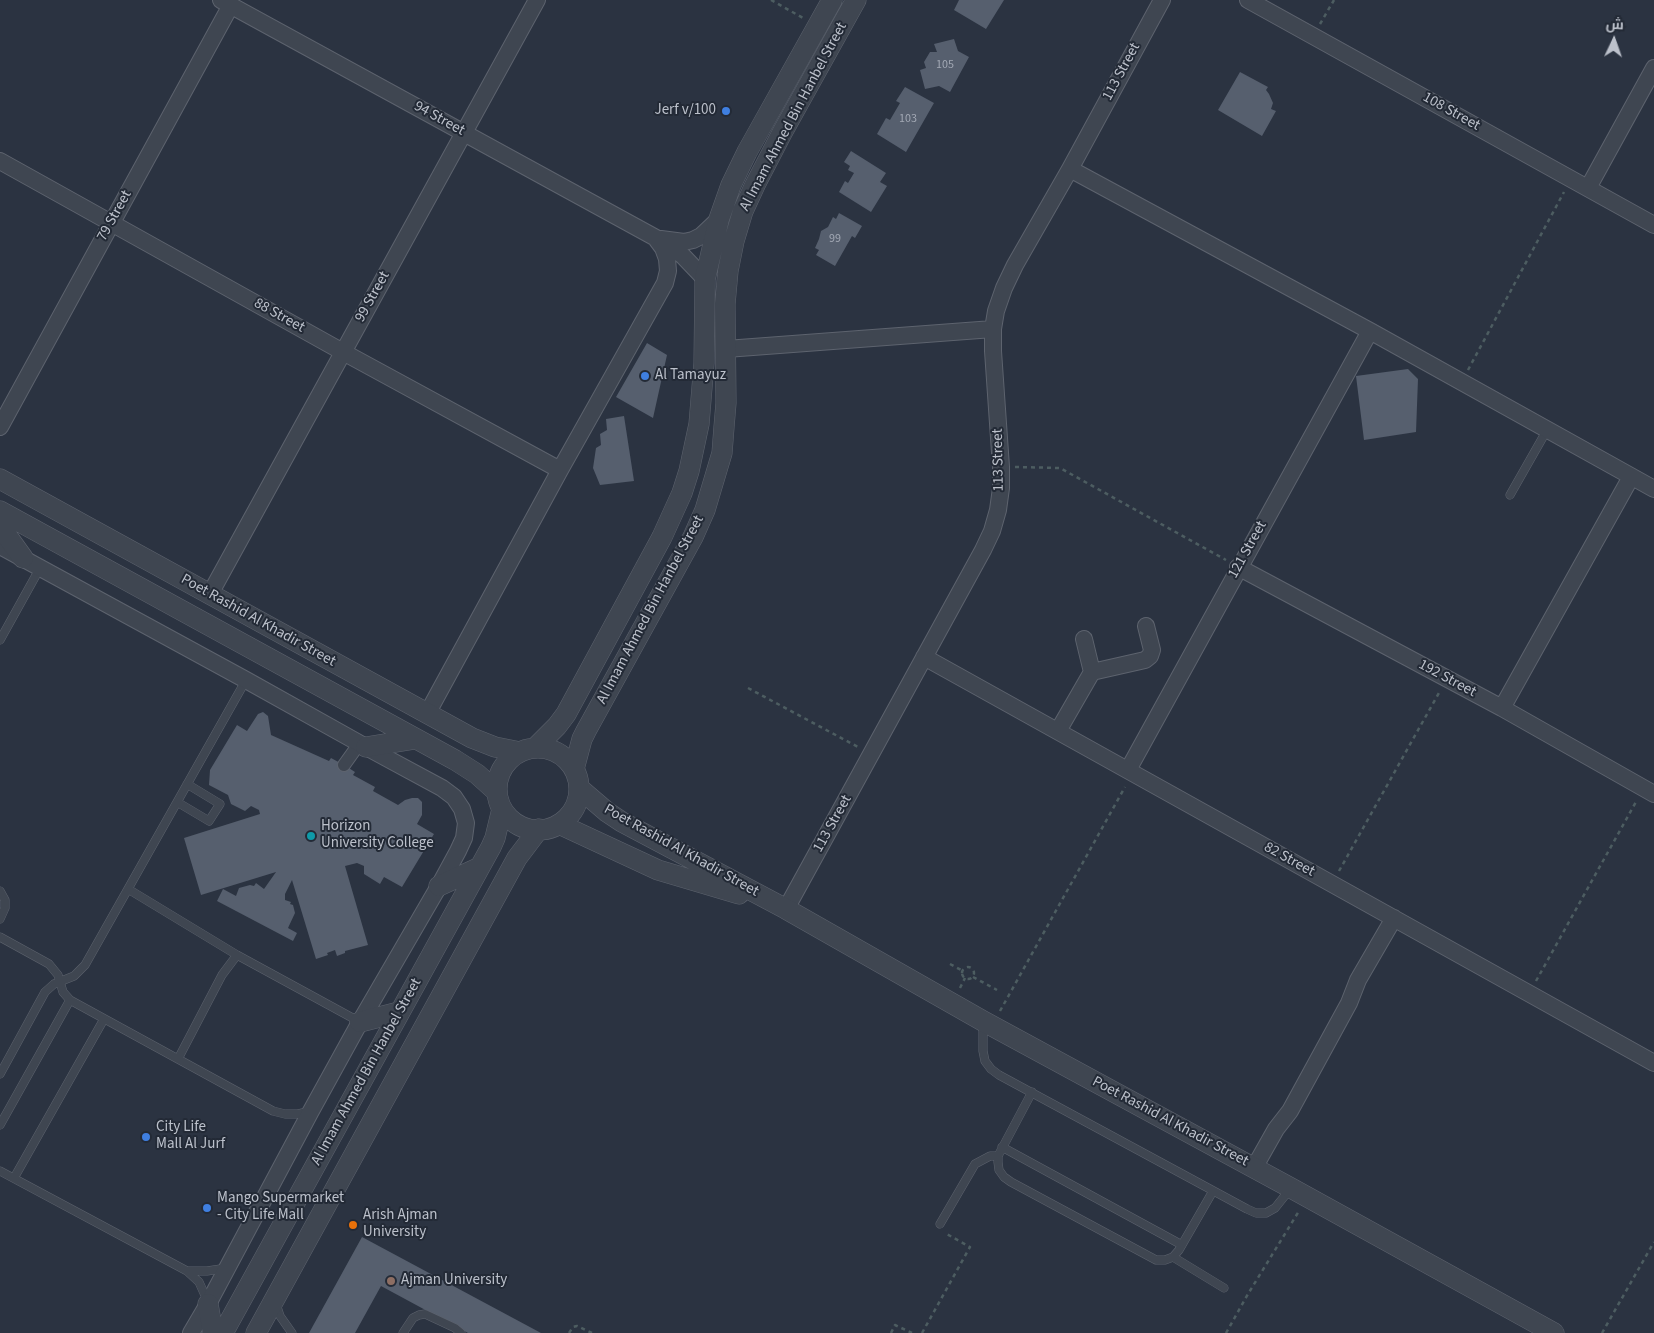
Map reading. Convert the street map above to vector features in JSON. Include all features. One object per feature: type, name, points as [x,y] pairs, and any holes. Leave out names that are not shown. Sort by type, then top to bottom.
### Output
[{"type":"street","name":"99 Street","points":[[210,594],[537,0]]},
{"type":"street","name":"Al Imam Ahmed Bin Hanbel Street","points":[[528,750],[557,726],[566,714],[662,537],[682,493],[695,447],[702,401],[704,363],[699,273],[732,185],[747,152],[832,0]]},
{"type":"street","name":"Al Imam Ahmed Bin Hanbel Street","points":[[576,778],[582,740],[586,731],[692,537],[705,510],[722,453],[726,403],[725,304],[728,271],[743,211],[782,133],[856,0]]},
{"type":"street","name":"113 Street","points":[[786,909],[992,531],[998,510],[1001,488],[993,329],[996,311],[1008,280],[1162,0]]},
{"type":"street","name":"108 Street","points":[[1248,0],[1654,225]]},
{"type":"street","name":"94 Street","points":[[233,3],[656,238],[682,255],[699,273]]},
{"type":"street","name":"79 Street","points":[[0,427],[233,3]]},
{"type":"street","points":[[1588,188],[1654,68]]},
{"type":"street","name":"88 Street","points":[[0,161],[343,352],[560,470]]},
{"type":"street","points":[[1070,169],[1370,331],[1654,489]]},
{"type":"street","name":"94 Street","points":[[656,238],[674,242],[693,240],[701,236],[719,219]]},
{"type":"street","points":[[427,714],[560,470],[665,283],[668,271],[667,259],[663,248],[656,238]]},
{"type":"street","points":[[665,283],[678,272],[699,273]]},
{"type":"street","points":[[726,349],[993,329]]},
{"type":"street","name":"121 Street","points":[[1130,771],[1238,567],[1370,331]]},
{"type":"street","points":[[1502,708],[1631,477]]},
{"type":"street","name":"Poet Rashid Al Khadir Street","points":[[0,479],[483,744],[495,748],[528,750]]},
{"type":"street","name":"Poet Rashid Al Khadir Street","points":[[0,511],[466,767],[500,800]]},
{"type":"street","points":[[0,526],[22,558]]},
{"type":"street","points":[[0,546],[246,680],[362,746],[442,788],[454,797],[462,809],[466,823],[464,838],[439,886],[360,1022],[191,1333]]},
{"type":"street","name":"192 Street","points":[[1238,567],[1502,708],[1649,791]]},
{"type":"street","points":[[1092,672],[1145,660],[1150,656],[1152,650],[1146,626]]},
{"type":"street","points":[[1058,731],[1092,672],[1084,639]]},
{"type":"street","name":"82 Street","points":[[924,657],[1654,1063]]},
{"type":"street","points":[[344,765],[362,746],[415,739]]},
{"type":"street","points":[[528,750],[550,750],[564,757],[576,778],[578,798],[574,808],[559,824],[549,828],[528,828],[518,824],[509,817],[500,800],[497,782],[500,772],[505,764],[528,750]]},
{"type":"street","name":"Poet Rashid Al Khadir Street","points":[[576,778],[607,812],[622,822],[786,909],[988,1023],[1300,1192],[1554,1333]]},
{"type":"street","name":"Al Imam Ahmed Bin Hanbel Street","points":[[223,1333],[480,867],[495,838],[500,800]]},
{"type":"street","name":"Poet Rashid Al Khadir Street","points":[[559,824],[658,870],[786,909]]},
{"type":"street","name":"Al Imam Ahmed Bin Hanbel Street","points":[[256,1333],[517,858],[539,829]]},
{"type":"street","points":[[439,886],[480,867]]},
{"type":"street","points":[[1259,1171],[1284,1134],[1290,1111],[1349,1003],[1358,980],[1398,920]]},
{"type":"street","points":[[360,1022],[399,1012]]},
{"type":"street","points":[[208,1304],[213,1333]]},
{"type":"lane","points":[[1510,495],[1547,430]]},
{"type":"lane","points":[[0,640],[41,567]]},
{"type":"lane","points":[[0,1074],[45,992],[49,988],[74,976],[85,965],[246,680]]},
{"type":"lane","points":[[177,802],[209,821],[220,804],[187,784]]},
{"type":"lane","points":[[128,889],[237,955],[360,1022]]},
{"type":"lane","points":[[0,891],[5,900],[5,908],[0,919]]},
{"type":"lane","points":[[0,937],[49,964],[54,969],[63,992],[70,1000],[273,1111],[285,1114],[311,1111]]},
{"type":"lane","points":[[178,1060],[222,975],[237,955]]},
{"type":"lane","points":[[0,1125],[70,1000]]},
{"type":"lane","points":[[14,1178],[104,1019]]},
{"type":"lane","points":[[988,1023],[982,1051],[985,1061],[999,1075],[1246,1209],[1256,1213],[1266,1213],[1300,1192]]},
{"type":"lane","points":[[1032,1092],[998,1156],[1000,1170],[1004,1177],[1011,1182],[1156,1260],[1165,1260],[1173,1257],[1213,1191]]},
{"type":"lane","points":[[1002,1147],[1182,1245]]},
{"type":"lane","points":[[940,1224],[975,1164],[990,1156],[998,1156]]},
{"type":"lane","points":[[0,1171],[187,1271],[199,1282],[208,1304]]},
{"type":"lane","points":[[1173,1257],[1224,1288]]},
{"type":"lane","points":[[187,1271],[228,1268]]},
{"type":"lane","points":[[275,1298],[280,1316],[292,1333]]},
{"type":"lane","points":[[403,1333],[414,1318],[425,1314],[455,1328],[461,1333]]},
{"type":"path","points":[[771,0],[818,26]]},
{"type":"path","points":[[1314,36],[1334,0]]},
{"type":"path","points":[[1462,382],[1572,179]]},
{"type":"path","points":[[1001,467],[1060,468],[1238,567]]},
{"type":"path","points":[[1332,883],[1447,679]]},
{"type":"path","points":[[748,688],[871,754]]},
{"type":"path","points":[[988,1023],[1130,771]]},
{"type":"path","points":[[1529,993],[1649,791]]},
{"type":"path","points":[[950,964],[963,971]]},
{"type":"path","points":[[963,971],[968,967],[971,968],[974,974],[973,977]]},
{"type":"path","points":[[963,971],[962,974],[965,978],[973,977],[997,990]]},
{"type":"path","points":[[1226,1333],[1300,1192]]},
{"type":"path","points":[[922,1333],[970,1247],[937,1229],[940,1224]]},
{"type":"path","points":[[1602,1333],[1654,1242]]},
{"type":"path","points":[[891,1333],[895,1325],[912,1333]]},
{"type":"path","points":[[569,1333],[573,1327],[577,1326],[591,1333]]},
{"type":"building","points":[[959,0],[1004,0],[986,29],[954,10]]},
{"type":"building","points":[[954,39],[958,51],[969,57],[950,92],[939,86],[925,89],[920,70],[926,68],[924,62],[930,52],[937,52],[934,44]]},
{"type":"building","points":[[1240,72],[1268,87],[1266,90],[1273,103],[1271,109],[1276,111],[1262,136],[1218,110]]},
{"type":"building","points":[[905,87],[934,103],[906,152],[877,134],[886,118],[890,120],[900,103],[896,101]]},
{"type":"building","points":[[851,151],[886,173],[880,182],[887,186],[871,212],[839,192],[845,181],[848,183],[854,173],[848,170],[850,166],[844,162]]},
{"type":"building","points":[[839,213],[862,226],[855,238],[852,236],[835,266],[816,255],[819,250],[815,248],[821,231],[828,227],[833,217],[836,219]]},
{"type":"building","name":"Al Tamayuz","points":[[647,343],[667,355],[653,418],[616,397]]},
{"type":"building","points":[[1408,369],[1418,379],[1416,432],[1364,440],[1356,376]]},
{"type":"building","points":[[624,416],[634,481],[600,485],[593,468],[596,448],[601,445],[600,434],[607,430],[606,419]]},
{"type":"building","name":"Horizon University College","points":[[263,712],[268,716],[271,735],[329,761],[331,758],[344,765],[355,772],[353,775],[375,787],[373,791],[398,805],[412,798],[418,798],[422,802],[422,815],[417,824],[434,834],[402,887],[384,877],[380,884],[364,874],[364,866],[357,863],[345,866],[368,945],[345,951],[345,953],[337,956],[335,950],[327,953],[328,955],[316,959],[292,880],[285,894],[285,900],[291,902],[290,904],[293,905],[295,913],[288,928],[297,933],[293,941],[217,901],[223,889],[236,896],[239,888],[250,885],[254,886],[256,883],[264,889],[276,872],[201,895],[184,838],[260,814],[259,810],[251,806],[245,811],[231,804],[228,795],[209,785],[210,770],[237,725],[247,731],[258,714]]},
{"type":"building","name":"Ajman University","points":[[362,1237],[541,1333],[468,1333],[381,1286],[355,1333],[309,1333]]},
{"type":"place","name":"Jerf v/100","points":[[726,111]]},
{"type":"place","name":"Al Tamayuz","points":[[645,376]]},
{"type":"place","name":"Horizon University College","points":[[311,836]]},
{"type":"place","name":"City Life Mall Al Jurf","points":[[146,1137]]},
{"type":"place","name":"Mango Supermarket - City Life Mall","points":[[207,1208]]},
{"type":"place","name":"Arish Ajman University","points":[[353,1225]]},
{"type":"place","name":"Ajman University","points":[[391,1281]]}]
